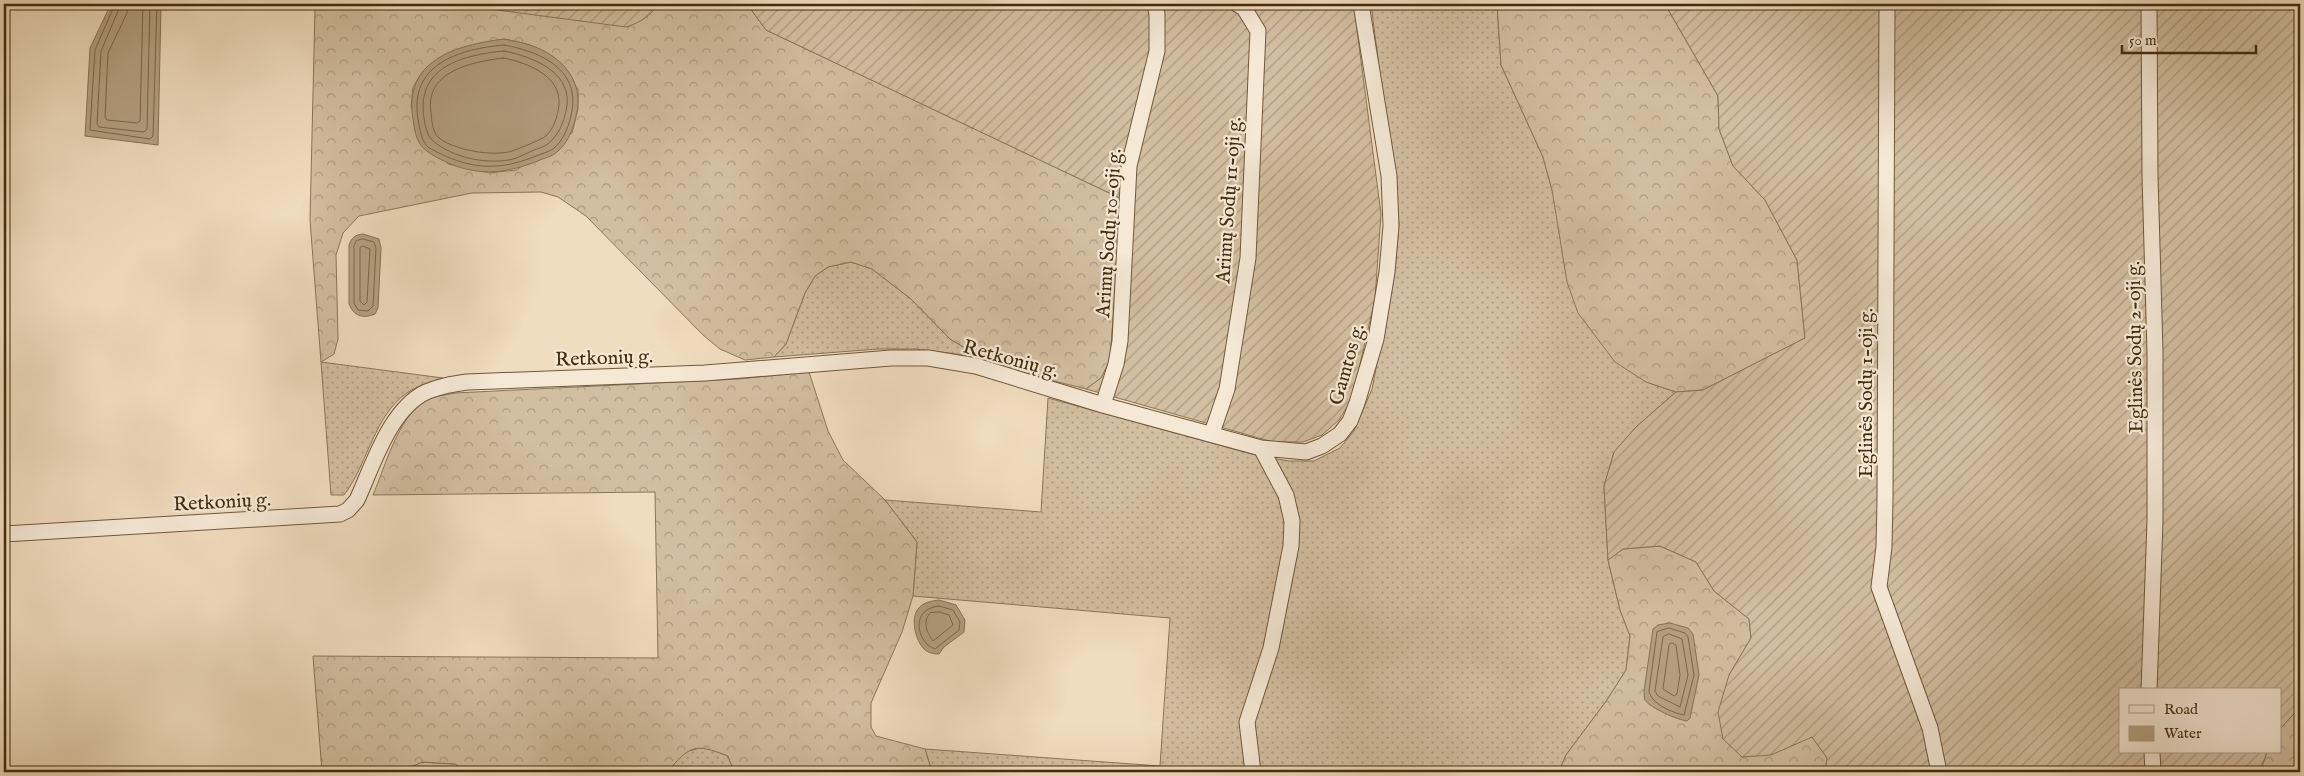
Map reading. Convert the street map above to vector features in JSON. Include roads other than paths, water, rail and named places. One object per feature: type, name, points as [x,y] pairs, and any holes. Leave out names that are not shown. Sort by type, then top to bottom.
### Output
[{"type":"street","name":"Arimų Sodų 10-oji g.","points":[[1103,405],[1116,364],[1120,342],[1129,166],[1157,51],[1158,14],[1155,4]]},
{"type":"street","name":"Arimų Sodų 11-oji g.","points":[[1212,433],[1227,389],[1248,258],[1258,31],[1244,8],[1237,4]]},
{"type":"street","name":"Gamtos g.","points":[[1261,448],[1306,452],[1322,446],[1340,434],[1350,421],[1357,403],[1376,339],[1388,272],[1391,226],[1389,176],[1361,4]]},
{"type":"street","name":"Eglinės Sodų 1-oji g.","points":[[1887,4],[1885,499],[1884,547],[1879,587],[1930,728],[1939,772]]},
{"type":"street","name":"Eglinės Sodų 2-oji g.","points":[[2149,4],[2150,176],[2155,352],[2154,522],[2149,688]]},
{"type":"street","name":"Retkonių g.","points":[[4,534],[340,514],[348,510],[357,500],[397,416],[409,403],[435,389],[467,382],[704,373],[891,358],[928,358],[976,366],[1103,405],[1212,433],[1261,448]]},
{"type":"street","points":[[1252,772],[1247,722],[1271,648],[1292,538],[1292,521],[1286,495],[1261,448]]},
{"type":"street","points":[[2152,754],[2154,772]]},
{"type":"water","points":[[161,5],[158,145],[85,136],[90,48],[110,6]]},
{"type":"water","points":[[504,39],[527,44],[552,56],[561,63],[574,81],[578,103],[575,121],[567,140],[551,156],[514,169],[489,172],[476,171],[451,164],[426,151],[417,138],[413,119],[412,99],[416,82],[425,69],[451,51]]},
{"type":"water","points":[[363,234],[379,239],[381,248],[378,308],[375,314],[366,316],[356,314],[349,304],[349,245],[354,237]]},
{"type":"water","points":[[939,600],[956,605],[965,620],[964,632],[944,647],[939,654],[927,651],[921,645],[916,635],[914,618],[922,605]]},
{"type":"water","points":[[1670,623],[1688,628],[1693,634],[1699,675],[1690,718],[1687,721],[1658,710],[1644,698],[1653,629],[1658,625]]}]
